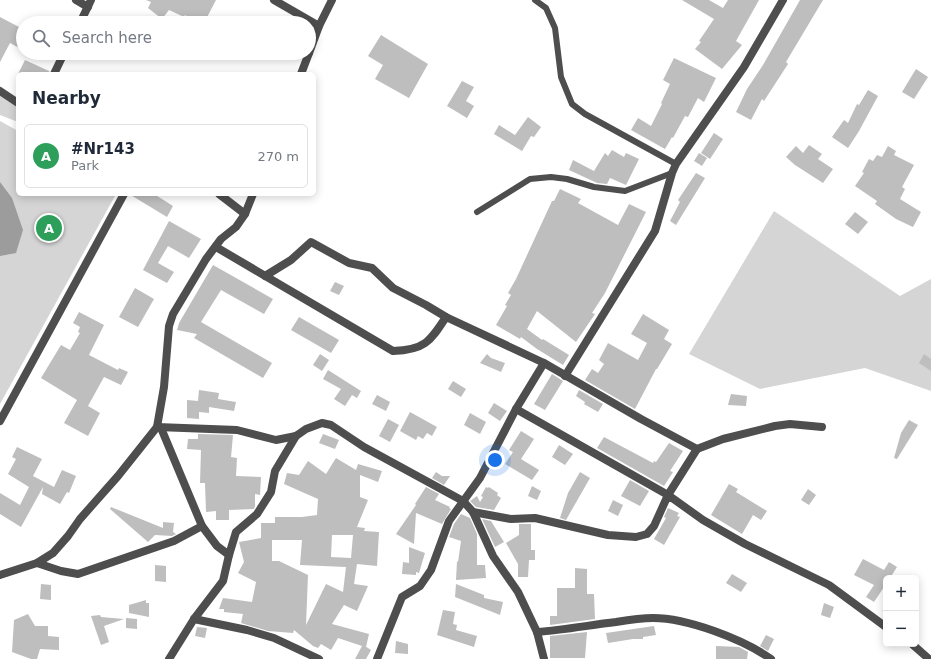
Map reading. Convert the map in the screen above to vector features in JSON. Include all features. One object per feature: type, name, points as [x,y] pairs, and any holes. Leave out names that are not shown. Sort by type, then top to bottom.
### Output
[{"type":"street","points":[[76,0],[90,3],[84,16]]},
{"type":"street","points":[[274,0],[302,16]]},
{"type":"street","points":[[316,34],[332,0]]},
{"type":"street","points":[[565,376],[655,231],[676,164],[744,67],[783,0]]},
{"type":"street","points":[[55,72],[61,60]]},
{"type":"street","points":[[302,72],[306,60]]},
{"type":"street","points":[[0,91],[16,102]]},
{"type":"street","points":[[0,421],[123,196]]},
{"type":"street","points":[[222,196],[245,214]]},
{"type":"street","points":[[229,555],[217,546],[202,526],[159,427],[170,326],[173,314],[206,259],[221,239],[236,227],[245,214],[252,196]]},
{"type":"street","points":[[265,276],[291,260],[311,242],[349,263],[372,268],[393,288],[446,317],[544,363],[641,419],[697,449]]},
{"type":"street","points":[[216,247],[393,351],[413,350],[425,344],[433,337],[446,317]]},
{"type":"street","points":[[377,659],[402,597],[420,586],[431,570],[449,520],[480,478],[516,409],[544,363]]},
{"type":"street","points":[[516,409],[668,494],[703,520],[745,544],[829,585],[883,625]]},
{"type":"street","points":[[159,427],[237,430],[276,440],[296,436],[306,429],[322,423],[332,425],[364,447],[463,500],[474,512],[493,556],[518,592],[537,632],[544,659]]},
{"type":"street","points":[[474,512],[510,519],[535,518],[608,535],[636,537],[647,534],[654,526],[668,494],[697,449],[723,439],[775,426],[790,424],[822,428]]},
{"type":"street","points":[[0,575],[37,564],[53,553],[80,519],[159,427]]},
{"type":"street","points":[[169,659],[194,618],[224,581],[229,555],[236,532],[257,514],[271,492],[275,471],[296,436]]},
{"type":"street","points":[[37,564],[60,571],[78,574],[174,541],[202,526]]},
{"type":"street","points":[[194,618],[248,630],[274,638],[319,659]]},
{"type":"street","points":[[537,632],[564,630],[653,618],[706,628],[744,643],[771,659]]},
{"type":"street","points":[[915,647],[929,659]]},
{"type":"lane","points":[[535,0],[546,8],[556,28],[561,77],[572,104],[585,114],[676,164]]},
{"type":"lane","points":[[477,212],[530,179],[551,177],[567,179],[594,187],[625,191],[672,173]]},
{"type":"shaded area","points":[[0,94],[16,104],[16,121],[0,115]]},
{"type":"shaded area","points":[[0,121],[16,130],[16,196],[115,196],[0,404]]},
{"type":"shaded area","points":[[0,182],[12,198],[23,230],[16,253],[0,256]]},
{"type":"shaded area","points":[[774,211],[900,296],[931,279],[931,391],[865,368],[760,389],[689,354]]},
{"type":"building","points":[[146,0],[216,0],[208,16],[182,16],[169,10],[164,16],[158,16],[148,8],[151,2]]},
{"type":"building","points":[[682,0],[709,0],[723,8],[728,0],[759,0],[736,41],[742,45],[722,69],[695,49],[701,42],[699,41],[714,19]]},
{"type":"building","points":[[800,0],[823,0],[786,62],[788,64],[764,101],[762,99],[751,120],[736,112],[747,89],[763,65]]},
{"type":"building","points":[[0,17],[16,25],[16,46],[10,43],[0,62]]},
{"type":"building","points":[[381,35],[428,64],[409,98],[375,79],[383,65],[368,56]]},
{"type":"building","points":[[674,58],[716,78],[704,102],[698,98],[688,117],[685,116],[665,149],[631,130],[638,118],[651,126],[670,84],[663,80]]},
{"type":"building","points":[[25,60],[49,71],[49,72],[19,72]]},
{"type":"building","points":[[916,69],[928,77],[914,99],[902,92]]},
{"type":"building","points":[[462,81],[474,87],[466,101],[474,106],[467,118],[447,106]]},
{"type":"building","points":[[868,90],[878,96],[848,148],[832,137],[844,120],[848,123],[857,104],[859,105]]},
{"type":"building","points":[[528,117],[541,127],[534,137],[531,136],[522,151],[494,134],[499,125],[515,135]]},
{"type":"building","points":[[714,133],[723,139],[710,159],[701,153]]},
{"type":"building","points":[[809,145],[822,154],[818,159],[833,169],[823,183],[795,165],[786,157],[796,146],[803,153]]},
{"type":"building","points":[[888,146],[896,151],[894,155],[914,165],[902,187],[905,189],[900,199],[921,212],[913,227],[896,219],[875,204],[877,201],[855,186],[864,173],[862,172],[869,159],[873,161],[877,155],[882,157]]},
{"type":"building","points":[[612,150],[624,157],[626,153],[639,159],[626,185],[610,178],[607,184],[597,183],[569,170],[573,160],[594,171],[605,153],[608,156]]},
{"type":"building","points":[[699,153],[707,158],[702,166],[694,161]]},
{"type":"building","points":[[696,173],[705,178],[676,225],[670,221],[680,202],[678,200]]},
{"type":"building","points":[[560,189],[581,199],[578,203],[618,225],[629,204],[646,212],[605,293],[592,313],[595,314],[576,342],[537,311],[527,329],[542,340],[543,339],[569,355],[563,365],[521,337],[520,339],[496,325],[507,306],[505,305],[511,295],[508,293],[552,201],[554,201]]},
{"type":"building","points":[[132,196],[157,196],[173,206],[167,217]]},
{"type":"building","points":[[855,212],[868,222],[858,234],[845,224]]},
{"type":"building","points":[[169,221],[201,239],[189,258],[168,246],[158,263],[174,272],[167,283],[143,270]]},
{"type":"building","points":[[213,265],[273,299],[264,314],[221,290],[201,322],[272,363],[263,378],[194,338],[197,334],[177,330],[179,323]]},
{"type":"building","points":[[335,282],[344,286],[339,295],[330,291]]},
{"type":"building","points":[[135,288],[154,299],[138,327],[119,317]]},
{"type":"building","points":[[79,312],[104,325],[89,355],[118,370],[119,368],[128,372],[121,385],[104,377],[88,406],[100,413],[88,436],[64,423],[77,400],[41,378],[61,345],[70,350],[80,333],[78,332],[80,327],[73,323]]},
{"type":"building","points":[[643,314],[669,330],[664,339],[672,344],[656,369],[635,409],[585,380],[592,369],[598,373],[604,364],[599,360],[608,343],[638,360],[647,343],[631,334]]},
{"type":"building","points":[[299,317],[339,340],[331,353],[291,330]]},
{"type":"building","points":[[320,354],[329,360],[322,371],[313,365]]},
{"type":"building","points":[[487,354],[491,358],[505,363],[501,372],[480,363]]},
{"type":"building","points":[[924,354],[931,359],[931,371],[919,363]]},
{"type":"building","points":[[328,370],[361,391],[357,398],[352,395],[345,406],[334,399],[341,389],[323,379]]},
{"type":"building","points":[[552,374],[563,381],[545,410],[534,404]]},
{"type":"building","points":[[453,381],[466,389],[461,397],[448,389]]},
{"type":"building","points":[[199,390],[219,393],[218,399],[236,402],[234,411],[209,407],[209,413],[199,412],[199,419],[187,418],[187,400],[198,401]]},
{"type":"building","points":[[579,390],[603,404],[598,412],[584,404],[585,402],[576,396]]},
{"type":"building","points":[[731,394],[747,396],[746,406],[728,405]]},
{"type":"building","points":[[377,395],[390,402],[386,411],[372,404]]},
{"type":"building","points":[[494,403],[507,411],[500,421],[488,413]]},
{"type":"building","points":[[410,412],[437,427],[432,436],[427,433],[423,439],[418,436],[416,440],[400,431]]},
{"type":"building","points":[[470,413],[486,422],[480,434],[464,425]]},
{"type":"building","points":[[388,419],[399,425],[390,442],[379,436]]},
{"type":"building","points":[[909,420],[918,425],[897,459],[894,458],[901,433]]},
{"type":"building","points":[[521,431],[534,439],[521,459],[539,470],[532,480],[505,464],[513,452],[509,450]]},
{"type":"building","points":[[198,434],[233,435],[231,457],[237,458],[236,476],[261,477],[260,495],[255,494],[254,509],[229,510],[229,520],[216,520],[216,511],[206,512],[205,483],[200,483],[201,450],[187,449],[188,439],[198,439]]},
{"type":"building","points":[[323,434],[339,440],[335,449],[319,443]]},
{"type":"building","points":[[604,437],[653,463],[654,461],[656,462],[669,443],[683,451],[670,471],[673,472],[664,486],[597,448]]},
{"type":"building","points":[[559,445],[573,454],[565,465],[552,457]]},
{"type":"building","points":[[17,447],[42,459],[33,476],[54,487],[62,470],[76,476],[69,493],[67,492],[60,504],[42,494],[43,487],[21,527],[0,514],[0,493],[20,505],[29,487],[8,474],[16,459],[12,457]]},
{"type":"building","points":[[336,458],[356,470],[358,464],[382,471],[378,482],[360,475],[360,497],[368,500],[357,527],[365,528],[364,531],[379,532],[377,566],[357,564],[354,584],[368,586],[357,611],[344,605],[332,624],[369,634],[366,647],[371,650],[366,659],[355,659],[362,646],[338,638],[331,650],[321,644],[318,648],[313,646],[294,630],[293,633],[268,631],[241,623],[243,614],[224,612],[224,609],[219,609],[223,598],[252,602],[256,582],[238,573],[244,562],[239,542],[261,538],[261,523],[275,523],[275,517],[302,517],[317,515],[318,499],[284,484],[287,473],[299,475],[308,461],[326,474]],"holes":[[[332,535],[353,535],[351,558],[331,557]],[[272,540],[302,540],[300,565],[346,567],[343,592],[326,584],[306,625],[308,575],[279,561],[272,561]]]},
{"type":"building","points":[[436,472],[442,476],[450,476],[444,485],[432,478]]},
{"type":"building","points":[[580,472],[590,478],[566,520],[560,518],[568,493]]},
{"type":"building","points":[[630,480],[649,491],[640,506],[621,496]]},
{"type":"building","points":[[729,484],[738,489],[736,492],[767,511],[761,520],[753,515],[742,534],[711,515]]},
{"type":"building","points":[[532,486],[541,491],[537,500],[528,496]]},
{"type":"building","points":[[426,487],[439,494],[435,500],[450,507],[449,508],[451,509],[442,524],[416,513],[414,544],[396,534],[416,505],[415,504]]},
{"type":"building","points":[[486,487],[489,487],[498,493],[497,495],[501,498],[494,510],[476,507],[470,501],[477,496],[480,502],[483,497],[481,496]]},
{"type":"building","points":[[808,489],[816,495],[809,505],[801,500]]},
{"type":"building","points":[[613,500],[623,505],[618,516],[608,511]]},
{"type":"building","points":[[111,507],[163,528],[163,522],[174,523],[173,532],[176,534],[172,536],[155,535],[148,542],[110,509]]},
{"type":"building","points":[[668,508],[679,513],[677,516],[680,517],[664,545],[654,539],[666,518],[664,517]]},
{"type":"building","points":[[461,514],[470,518],[477,534],[477,565],[485,565],[486,578],[456,580],[457,561],[458,562],[461,541],[449,537],[454,524]]},
{"type":"building","points":[[482,519],[491,521],[504,542],[495,547]]},
{"type":"building","points":[[519,524],[531,524],[531,550],[535,550],[535,560],[529,560],[528,577],[518,577],[518,564],[506,543],[519,535]]},
{"type":"building","points":[[409,547],[425,553],[419,573],[416,572],[416,575],[402,574],[403,562],[409,563]]},
{"type":"building","points":[[863,559],[884,570],[889,562],[897,567],[892,575],[883,575],[883,588],[874,602],[866,597],[874,585],[854,575]]},
{"type":"building","points":[[155,565],[166,566],[166,582],[155,581]]},
{"type":"building","points":[[575,568],[587,569],[587,594],[594,594],[595,619],[550,625],[550,616],[557,616],[557,588],[575,588]]},
{"type":"building","points":[[732,574],[747,583],[741,592],[726,583]]},
{"type":"building","points":[[41,584],[51,585],[51,600],[40,599]]},
{"type":"building","points":[[456,584],[484,595],[484,598],[503,602],[500,615],[455,597]]},
{"type":"building","points":[[146,600],[146,603],[149,603],[149,617],[129,613],[129,605]]},
{"type":"building","points":[[824,603],[834,607],[830,618],[821,615]]},
{"type":"building","points":[[443,610],[455,612],[453,624],[457,625],[456,630],[477,636],[474,647],[437,635]]},
{"type":"building","points":[[28,614],[35,626],[48,626],[48,636],[59,637],[59,650],[40,649],[37,659],[31,659],[12,652],[14,620]]},
{"type":"building","points":[[100,615],[101,617],[124,619],[104,626],[109,642],[101,645],[91,616]]},
{"type":"building","points":[[126,618],[137,619],[137,629],[126,628]]},
{"type":"building","points":[[654,626],[656,635],[643,637],[643,639],[608,643],[606,633]]},
{"type":"building","points":[[197,627],[207,628],[205,638],[195,636]]},
{"type":"building","points":[[587,632],[585,658],[550,658],[550,636]]},
{"type":"building","points":[[766,635],[774,639],[768,651],[760,646]]},
{"type":"building","points":[[396,641],[408,644],[408,654],[395,653]]},
{"type":"building","points":[[716,646],[739,647],[748,652],[747,659],[716,659]]},
{"type":"place","name":"#Nr143","points":[[49,228]]}]
